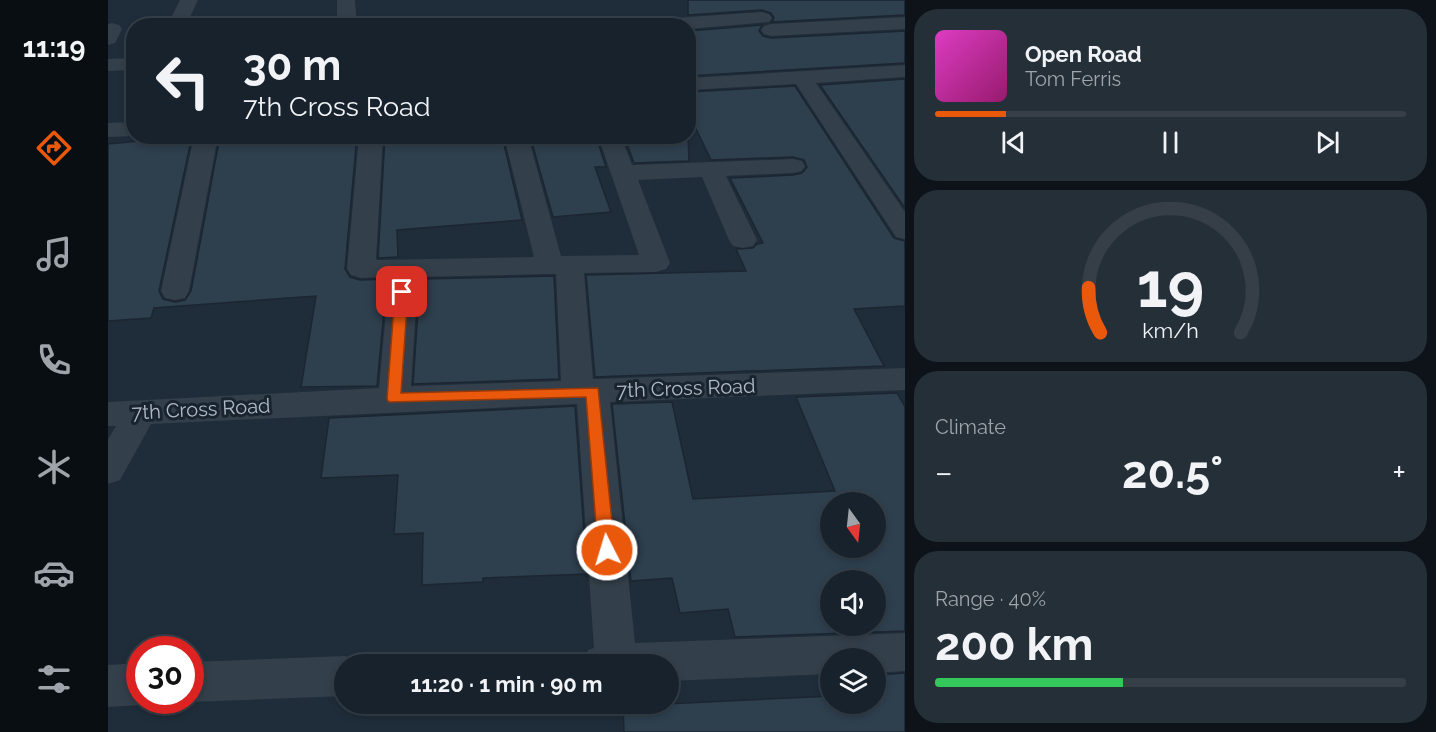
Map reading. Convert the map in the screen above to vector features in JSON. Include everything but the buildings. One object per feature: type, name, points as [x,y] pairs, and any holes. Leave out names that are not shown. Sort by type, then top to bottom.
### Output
[{"type":"street","points":[[181,18],[189,0]]},
{"type":"street","points":[[346,0],[347,18]]},
{"type":"street","points":[[750,0],[905,231]]},
{"type":"street","points":[[696,25],[905,23]]},
{"type":"street","points":[[696,82],[792,62],[905,71]]},
{"type":"street","points":[[108,65],[126,64]]},
{"type":"street","points":[[108,130],[126,129]]},
{"type":"street","points":[[175,291],[204,144]]},
{"type":"street","points":[[370,144],[361,269],[656,263],[612,144]]},
{"type":"street","points":[[519,144],[560,265],[586,392],[615,654]]},
{"type":"street","points":[[623,173],[793,166]]},
{"type":"street","points":[[711,170],[743,240]]},
{"type":"street","points":[[394,399],[404,269]]},
{"type":"street","name":"7th Cross Road","points":[[124,413],[394,399],[905,379]]},
{"type":"street","points":[[108,470],[124,413]]},
{"type":"street","points":[[679,661],[905,652]]},
{"type":"street","points":[[204,681],[334,676]]},
{"type":"street","points":[[108,686],[126,685]]},
{"type":"route","points":[[402,292],[395,360],[394,399],[593,392],[607,550]]}]
